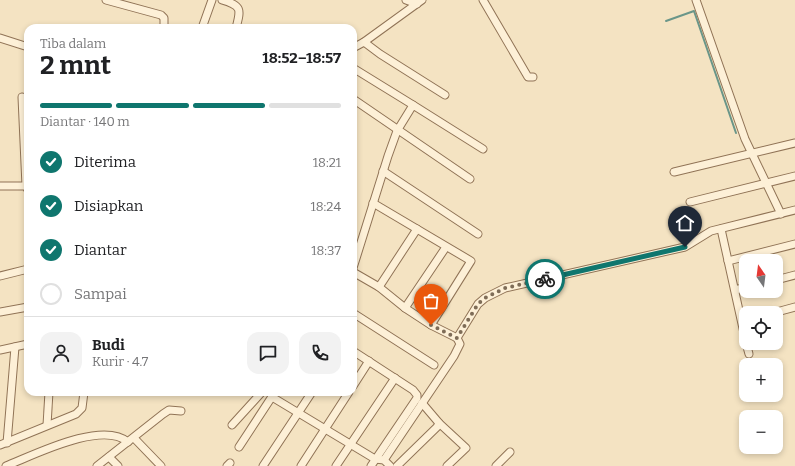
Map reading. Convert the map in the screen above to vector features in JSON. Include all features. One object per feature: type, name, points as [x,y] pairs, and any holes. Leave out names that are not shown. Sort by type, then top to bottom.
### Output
[{"type":"street","points":[[106,0],[161,15],[164,18],[164,24]]},
{"type":"street","points":[[203,24],[212,0]]},
{"type":"street","points":[[222,0],[238,7],[240,11],[237,24]]},
{"type":"street","points":[[406,0],[420,2]]},
{"type":"street","points":[[483,0],[528,77],[533,77]]},
{"type":"street","points":[[696,0],[745,139],[781,214]]},
{"type":"street","points":[[357,46],[420,2]]},
{"type":"street","points":[[0,38],[24,46]]},
{"type":"street","points":[[364,42],[380,54],[445,95]]},
{"type":"street","points":[[357,70],[483,150]]},
{"type":"street","points":[[22,96],[24,133]]},
{"type":"street","points":[[357,103],[470,179]]},
{"type":"street","points":[[357,262],[383,171],[397,131],[413,105]]},
{"type":"street","points":[[674,172],[795,143]]},
{"type":"street","points":[[383,171],[478,234]]},
{"type":"street","points":[[690,202],[795,176]]},
{"type":"street","points":[[0,186],[24,188]]},
{"type":"street","points":[[374,203],[471,261],[431,325]]},
{"type":"street","points":[[457,338],[478,304],[485,298],[505,288],[685,247],[710,231],[795,210]]},
{"type":"street","points":[[379,287],[417,229]]},
{"type":"street","points":[[721,229],[740,306]]},
{"type":"street","points":[[728,261],[795,244]]},
{"type":"street","points":[[405,308],[446,247]]},
{"type":"street","points":[[0,276],[24,270]]},
{"type":"street","points":[[357,275],[379,287],[405,308],[431,325],[457,338],[460,344],[454,356],[384,460]]},
{"type":"street","points":[[783,278],[795,275]]},
{"type":"street","points":[[735,290],[739,289]]},
{"type":"street","points":[[783,310],[795,307]]},
{"type":"street","points":[[0,312],[24,308]]},
{"type":"street","points":[[357,316],[434,365]]},
{"type":"street","points":[[0,350],[24,345]]},
{"type":"street","points":[[3,444],[15,347]]},
{"type":"street","points":[[748,350],[749,354]]},
{"type":"street","points":[[357,354],[416,392],[417,398],[371,466]]},
{"type":"street","points":[[357,380],[369,361]]},
{"type":"street","points":[[336,466],[395,378]]},
{"type":"street","points":[[47,425],[49,396]]},
{"type":"street","points":[[3,444],[80,411],[82,408],[84,396]]},
{"type":"street","points":[[232,425],[258,396]]},
{"type":"street","points":[[239,447],[273,396]]},
{"type":"street","points":[[277,396],[350,445],[375,459],[384,460],[390,466]]},
{"type":"street","points":[[263,466],[309,396]]},
{"type":"street","points":[[301,466],[346,396]]},
{"type":"street","points":[[422,403],[439,423],[466,448],[447,466]]},
{"type":"street","points":[[97,466],[169,410],[181,411]]},
{"type":"street","points":[[397,466],[437,427],[439,423]]},
{"type":"street","points":[[6,466],[72,439],[112,436],[131,440],[161,466]]},
{"type":"street","points":[[496,466],[510,452]]},
{"type":"street","points":[[109,456],[118,466]]},
{"type":"waterway","points":[[666,21],[694,11],[736,133]]},
{"type":"way so far","points":[[431,325],[457,338],[478,304],[485,298],[496,294],[505,288],[545,279]]},
{"type":"route","points":[[545,279],[685,247]]}]
